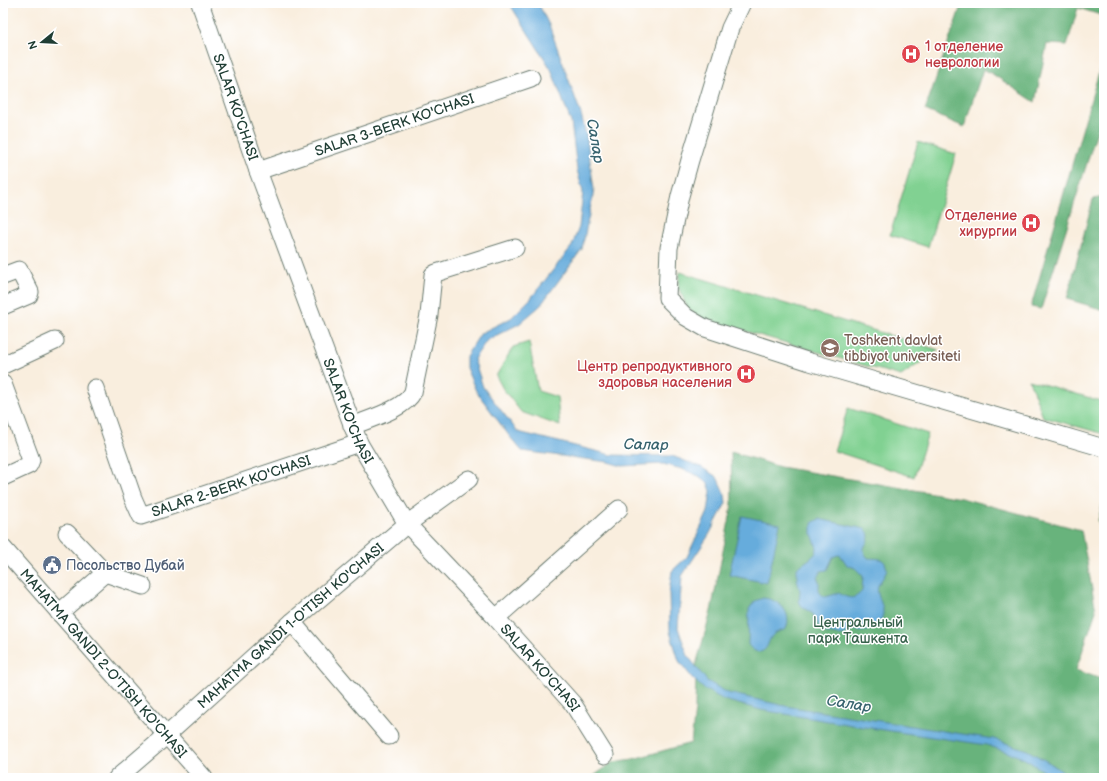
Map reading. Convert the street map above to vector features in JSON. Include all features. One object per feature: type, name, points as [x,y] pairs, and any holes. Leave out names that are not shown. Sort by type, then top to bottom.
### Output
[{"type":"street","name":"SALAR KO'CHASI","points":[[200,3],[258,171],[359,443],[406,524],[496,618],[574,704],[605,755]]},
{"type":"street","points":[[742,3],[730,28],[680,196],[669,248],[667,298],[686,317],[705,328],[810,362],[1104,448]]},
{"type":"street","name":"SALAR 3-BERK KO'CHASI","points":[[258,171],[531,78]]},
{"type":"street","points":[[352,426],[394,409],[410,398],[413,392],[428,315],[433,275],[515,248]]},
{"type":"street","points":[[3,276],[19,270],[30,292],[29,295],[3,306]]},
{"type":"street","points":[[3,365],[55,341]]},
{"type":"street","points":[[3,384],[31,460],[29,465],[3,477]]},
{"type":"street","name":"SALAR 2-BERK KO'CHASI","points":[[95,388],[133,498],[141,516],[359,443]]},
{"type":"street","name":"MAHATMA GANDI 1-O'TISH KO'CHASI","points":[[117,778],[292,622],[406,524],[469,479]]},
{"type":"street","points":[[496,618],[619,508]]},
{"type":"street","points":[[67,533],[105,573],[143,586]]},
{"type":"street","name":"MAHATMA GANDI 2-O'TISH KO'CHASI","points":[[3,548],[204,778]]},
{"type":"street","points":[[59,613],[105,573]]},
{"type":"street","points":[[292,622],[389,736]]},
{"type":"green space","points":[[962,3],[1104,3],[1104,16],[1078,8],[1067,45],[1047,44],[1035,102],[983,69],[964,127],[925,110]]},
{"type":"green space","points":[[1100,68],[1104,70],[1104,109],[1041,309],[1031,307]]},
{"type":"green space","points":[[918,142],[956,154],[928,247],[890,235]]},
{"type":"green space","points":[[1104,197],[1104,310],[1067,299],[1093,199]]},
{"type":"green space","points":[[680,272],[939,350],[901,376],[700,318],[688,309],[678,287]]},
{"type":"green space","points":[[529,342],[538,391],[557,397],[560,426],[521,412],[503,389],[496,376],[513,347]]},
{"type":"green space","points":[[1029,380],[1104,402],[1104,434],[1043,417]]},
{"type":"green space","points":[[848,408],[928,434],[914,477],[834,451]]},
{"type":"green space","name":"Центральный парк Ташкента","points":[[731,452],[780,467],[961,498],[1081,530],[1096,611],[1076,670],[1104,680],[1104,778],[591,778],[613,762],[633,759],[691,743],[695,710],[696,665],[711,611],[732,506]]},
{"type":"green space","points":[[1104,498],[1104,531],[1102,530],[1098,521]]},
{"type":"water","name":"Салар","points":[[509,3],[538,3],[549,25],[581,114],[587,139],[594,190],[582,249],[540,306],[519,324],[487,340],[474,359],[483,387],[518,432],[612,455],[672,456],[701,467],[717,477],[725,495],[726,503],[709,535],[682,576],[678,628],[688,656],[707,681],[728,693],[785,706],[994,739],[1027,750],[1053,765],[1071,778],[1055,778],[1023,758],[987,745],[761,710],[724,700],[704,689],[693,679],[679,661],[670,632],[669,592],[672,571],[687,557],[708,512],[711,491],[708,483],[699,476],[682,469],[663,464],[622,466],[608,462],[522,451],[476,391],[466,368],[466,356],[481,333],[511,318],[531,298],[572,246],[579,227],[583,192],[577,170],[571,122],[551,69]]},
{"type":"water","points":[[742,516],[780,524],[767,583],[729,575]]},
{"type":"water","points":[[819,519],[865,529],[868,532],[869,537],[864,547],[865,555],[868,558],[884,561],[886,567],[886,573],[878,586],[878,596],[883,611],[882,616],[880,621],[871,629],[860,631],[854,629],[839,635],[827,633],[820,628],[813,614],[802,607],[799,601],[800,591],[797,579],[797,568],[816,553],[817,548],[812,534],[812,523]],"holes":[[[838,555],[841,556],[847,565],[855,568],[863,576],[862,591],[857,596],[851,598],[839,593],[825,597],[819,591],[819,582],[817,577],[821,571],[827,570],[833,557]]]},
{"type":"water","points":[[763,598],[774,601],[783,608],[788,618],[788,623],[786,629],[774,634],[766,648],[761,652],[758,652],[753,650],[748,644],[749,609],[755,601]]},
{"type":"place","name":"1 отделение неврологии","points":[[911,54]]},
{"type":"place","name":"Отделение хирургии","points":[[1031,223]]},
{"type":"place","name":"Toshkent davlat tibbiyot universiteti","points":[[830,348]]},
{"type":"place","name":"Центр репродуктивного здоровья населения","points":[[746,374]]},
{"type":"place","name":"Посольство Дубай","points":[[52,565]]}]
